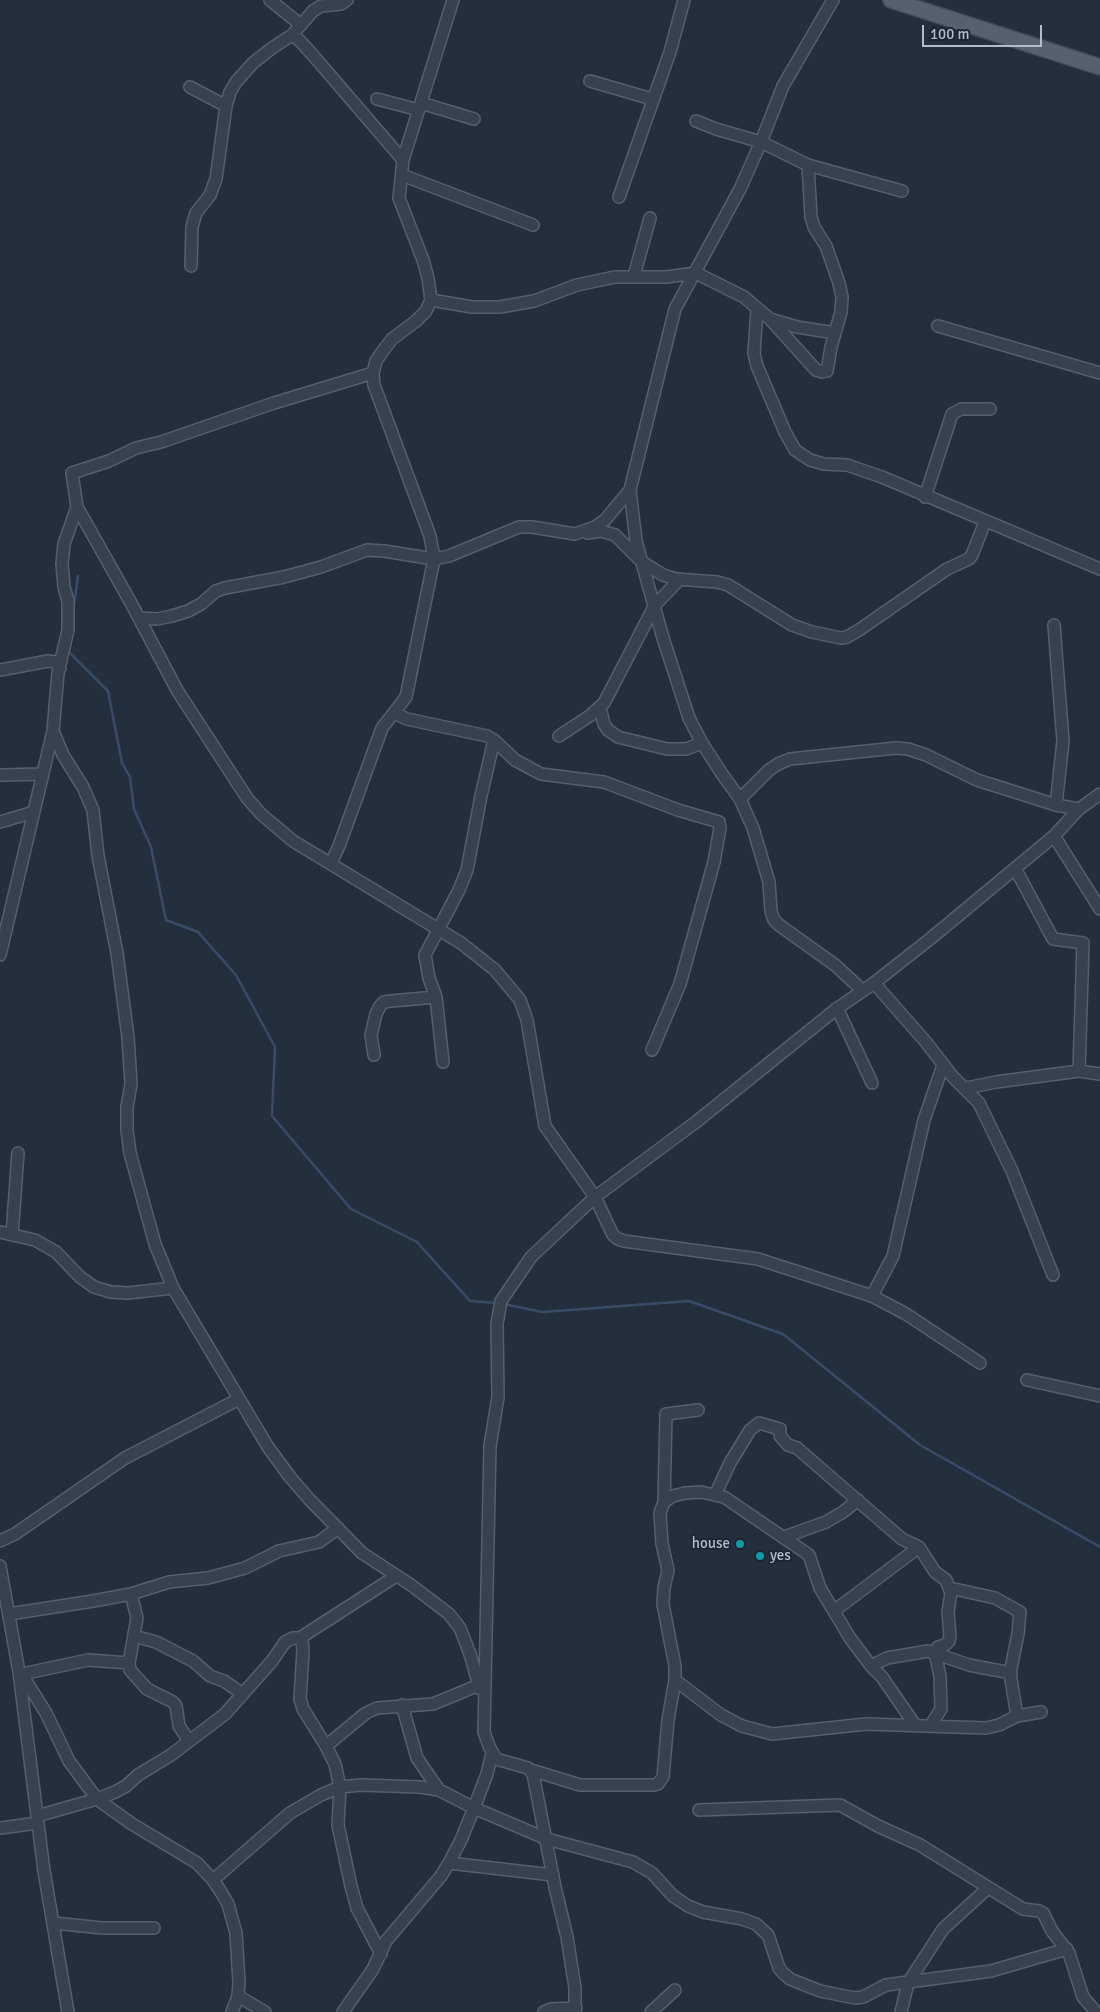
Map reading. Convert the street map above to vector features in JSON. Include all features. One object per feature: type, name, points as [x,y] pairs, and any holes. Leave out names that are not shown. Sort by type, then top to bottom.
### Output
[{"type":"main road","points":[[891,0],[920,4],[1100,66]]},
{"type":"street","points":[[270,0],[301,25]]},
{"type":"street","points":[[191,266],[190,239],[192,227],[196,213],[210,195],[216,179],[226,106],[230,92],[236,82],[253,63],[272,48],[292,36],[313,11],[321,6],[341,4],[347,0]]},
{"type":"street","points":[[331,863],[382,728],[406,697],[434,559],[430,536],[374,385],[373,373],[376,361],[388,344],[416,322],[426,311],[431,300],[428,278],[399,198],[403,160],[453,0]]},
{"type":"street","points":[[619,197],[670,52],[684,0]]},
{"type":"street","points":[[833,0],[783,86],[762,142],[740,190],[675,309],[630,490],[636,541],[663,638],[689,718],[702,743],[740,799],[753,828],[769,882],[770,911],[774,920],[778,925],[835,965],[862,990]]},
{"type":"street","points":[[292,36],[299,40],[311,53],[403,160]]},
{"type":"street","points":[[590,81],[652,99]]},
{"type":"street","points":[[190,87],[226,106]]},
{"type":"street","points":[[377,99],[474,119]]},
{"type":"street","points":[[696,121],[716,129],[762,142],[808,165],[902,191]]},
{"type":"street","points":[[431,300],[472,307],[500,307],[534,301],[593,281],[614,277],[666,277],[696,273],[744,297],[770,319],[816,370],[827,371],[831,347],[841,312],[839,283],[826,246],[814,227],[811,217],[808,165]]},
{"type":"street","points":[[402,175],[533,225]]},
{"type":"street","points":[[634,276],[650,218]]},
{"type":"street","points":[[757,309],[754,353],[757,366],[785,432],[795,450],[810,460],[824,464],[847,465],[882,477],[924,497],[1100,569]]},
{"type":"street","points":[[770,319],[797,327],[835,333]]},
{"type":"street","points":[[938,326],[1100,373]]},
{"type":"street","points":[[373,373],[274,403],[160,442],[136,448],[109,461],[72,473],[77,508],[177,690],[247,798],[261,814],[280,830],[460,943],[495,970],[520,1000],[527,1020],[545,1126],[595,1197],[613,1235],[618,1239],[758,1259],[872,1296],[906,1314],[980,1363]]},
{"type":"street","points":[[924,497],[952,414],[961,409],[990,409]]},
{"type":"street","points":[[575,534],[595,527],[605,520],[630,490]]},
{"type":"street","points":[[0,955],[29,840],[53,731],[60,668],[68,630],[62,564],[64,544],[77,508]]},
{"type":"street","points":[[139,618],[157,619],[172,616],[201,604],[216,592],[225,588],[284,577],[321,567],[367,550],[434,559],[449,556],[519,527],[532,527],[575,534],[601,531],[615,535],[642,562],[663,575],[728,585],[792,625],[835,637],[847,637],[947,569],[969,559],[972,556],[985,522]]},
{"type":"street","points":[[559,736],[600,707],[641,635],[655,605],[680,579]]},
{"type":"street","points":[[1054,625],[1063,741],[1056,805]]},
{"type":"street","points":[[0,670],[48,661],[56,662],[60,668]]},
{"type":"street","points":[[600,707],[604,724],[618,737],[667,749],[686,749],[702,743]]},
{"type":"street","points":[[394,713],[407,719],[487,736],[494,740],[515,760],[541,774],[604,782],[678,810],[714,820],[720,825],[714,862],[680,984],[652,1050]]},
{"type":"street","points":[[53,731],[62,755],[83,788],[93,810],[98,856],[117,953],[130,1052],[131,1084],[126,1107],[130,1153],[155,1244],[174,1288],[268,1447],[290,1478],[308,1499],[362,1552],[450,1614],[460,1628],[483,1698]]},
{"type":"street","points":[[443,1062],[436,997],[425,955],[467,870],[494,740]]},
{"type":"street","points":[[740,799],[769,770],[790,759],[896,748],[908,749],[926,755],[977,780],[1056,805],[1079,809]]},
{"type":"street","points":[[0,775],[43,774]]},
{"type":"street","points":[[698,1410],[666,1414],[664,1502],[660,1521],[668,1570],[664,1588],[664,1604],[675,1666],[675,1680],[668,1720],[663,1773],[658,1784],[580,1785],[496,1758],[492,1753],[484,1732],[483,1698],[490,1446],[498,1398],[497,1324],[501,1301],[531,1257],[595,1197],[696,1122],[837,1008],[874,983],[930,939],[1054,836],[1079,809],[1100,794]]},
{"type":"street","points":[[0,822],[34,812]]},
{"type":"street","points":[[1054,836],[1100,909]]},
{"type":"street","points":[[1015,868],[1053,939],[1083,943],[1079,1071]]},
{"type":"street","points":[[874,983],[925,1041],[943,1065],[979,1103],[1012,1171],[1053,1275]]},
{"type":"street","points":[[374,1055],[372,1035],[376,1014],[384,1002],[436,997]]},
{"type":"street","points":[[837,1008],[872,1083]]},
{"type":"street","points":[[872,1296],[893,1256],[924,1120],[943,1065]]},
{"type":"street","points":[[966,1088],[1079,1071],[1100,1074]]},
{"type":"street","points":[[12,1235],[18,1153]]},
{"type":"street","points":[[0,1232],[35,1240],[56,1252],[80,1277],[94,1287],[112,1292],[128,1293],[174,1288]]},
{"type":"street","points":[[1026,1380],[1100,1396]]},
{"type":"street","points":[[0,1541],[15,1534],[125,1458],[239,1399]]},
{"type":"street","points":[[715,1495],[740,1446],[750,1430],[759,1423],[780,1429],[780,1436],[788,1445],[797,1448],[902,1540],[919,1547],[936,1572],[946,1580],[950,1588],[948,1612],[949,1641],[945,1645],[938,1647],[935,1653],[940,1676],[941,1708],[930,1725]]},
{"type":"street","points":[[664,1502],[673,1496],[685,1493],[701,1492],[724,1497],[809,1556],[820,1588],[850,1638],[871,1666],[882,1677],[915,1725]]},
{"type":"street","points":[[784,1537],[826,1522],[858,1500]]},
{"type":"street","points":[[9,1614],[131,1594],[156,1585],[208,1578],[244,1568],[274,1553],[319,1542],[338,1528]]},
{"type":"street","points":[[834,1611],[919,1547]]},
{"type":"street","points":[[0,1566],[20,1673],[44,1871],[68,2012]]},
{"type":"street","points":[[0,1828],[38,1820],[115,1792],[126,1786],[138,1775],[225,1714],[272,1661],[285,1642],[293,1638],[300,1638],[396,1576]]},
{"type":"street","points":[[950,1588],[995,1598],[1020,1612],[1018,1634],[1010,1673],[1017,1716]]},
{"type":"street","points":[[131,1594],[137,1618],[129,1663],[134,1676],[147,1689],[173,1702],[176,1706],[179,1726],[189,1741]]},
{"type":"street","points":[[134,1636],[156,1642],[192,1660],[210,1676],[224,1681],[243,1694]]},
{"type":"street","points":[[300,1638],[303,1651],[300,1699],[303,1709],[335,1764],[340,1787],[338,1825],[351,1886],[357,1908],[381,1954]]},
{"type":"street","points":[[871,1666],[892,1657],[928,1651],[969,1665],[1010,1673]]},
{"type":"street","points":[[20,1673],[88,1660],[129,1663]]},
{"type":"street","points":[[20,1673],[49,1719],[69,1761],[97,1798],[132,1824],[197,1863],[213,1880],[228,1904],[234,1925],[239,1983],[238,1996],[232,2012]]},
{"type":"street","points":[[675,1680],[721,1714],[742,1726],[772,1734],[866,1724],[986,1728],[999,1725],[1017,1716],[1041,1712]]},
{"type":"street","points":[[326,1746],[366,1713],[377,1708],[433,1704],[479,1685]]},
{"type":"street","points":[[402,1705],[417,1758],[439,1790]]},
{"type":"street","points":[[344,2012],[373,1969],[386,1940],[441,1876],[449,1862],[461,1840],[474,1808],[487,1774],[492,1753]]},
{"type":"street","points":[[531,1770],[572,1962],[575,2010],[551,2009],[544,2012]]},
{"type":"street","points":[[213,1880],[290,1813],[340,1787],[361,1785],[420,1786],[439,1790],[474,1808],[546,1839],[633,1862],[652,1873],[673,1896],[688,1906],[703,1912],[742,1919],[756,1924],[768,1935],[779,1968],[783,1973],[790,1979],[820,1991],[855,1998],[863,1997],[886,1985],[991,1971],[1067,1950]]},
{"type":"street","points":[[700,1810],[840,1805],[878,1826],[933,1852],[1023,1909],[1039,1911],[1043,1914],[1052,1931],[1067,1950],[1080,1990],[1087,2004],[1096,2012]]},
{"type":"street","points":[[449,1862],[553,1875]]},
{"type":"street","points":[[902,2012],[908,1983],[943,1929],[988,1888]]},
{"type":"street","points":[[54,1923],[102,1928],[154,1928]]},
{"type":"street","points":[[651,2012],[675,1990]]},
{"type":"street","points":[[238,1996],[265,2012]]},
{"type":"waterway","points":[[73,611],[78,576]]},
{"type":"waterway","points":[[70,647],[69,652],[108,691],[122,763],[130,777],[134,809],[151,847],[166,920],[198,932],[236,975],[275,1047],[272,1116],[351,1209],[417,1242],[470,1301],[496,1303]]},
{"type":"waterway","points":[[504,1304],[542,1312],[689,1301],[783,1334],[920,1445],[1100,1547]]},
{"type":"place","name":"house","points":[[740,1544]]},
{"type":"place","name":"yes","points":[[760,1556]]}]
